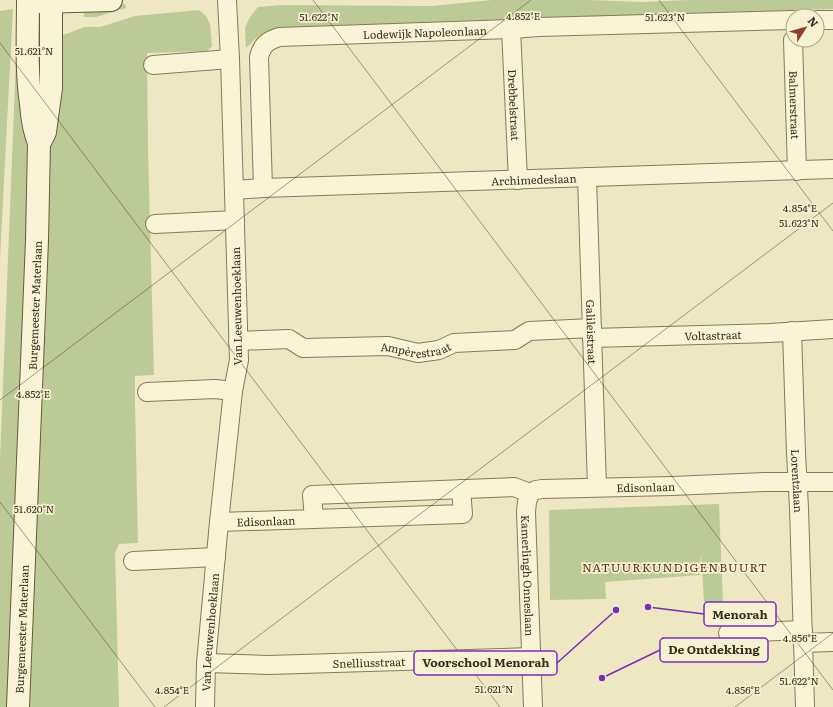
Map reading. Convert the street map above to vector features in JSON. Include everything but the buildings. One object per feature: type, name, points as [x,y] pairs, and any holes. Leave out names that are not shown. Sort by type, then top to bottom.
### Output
[{"type":"main road","points":[[28,1],[110,0]]},
{"type":"main road","name":"Burgemeester Materlaan","points":[[18,707],[37,240],[39,143],[35,132],[29,88],[28,1]]},
{"type":"main road","name":"Burgemeester Materlaan","points":[[39,143],[45,132],[51,88],[51,1]]},
{"type":"street","name":"Van Leeuwenhoeklaan","points":[[205,707],[206,663],[219,522],[233,391],[239,360],[227,0]]},
{"type":"street","name":"Lodewijk Napoleonlaan","points":[[263,188],[258,57],[265,44],[279,37],[539,27],[785,20]]},
{"type":"street","name":"Drebbelstraat","points":[[512,29],[518,180]]},
{"type":"street","name":"Balmerstraat","points":[[793,48],[797,171]]},
{"type":"street","points":[[153,65],[230,59]]},
{"type":"street","name":"Archimedeslaan","points":[[234,190],[833,169]]},
{"type":"street","name":"Galileistraat","points":[[587,177],[597,487]]},
{"type":"street","points":[[155,224],[235,220]]},
{"type":"street","name":"Voltastraat","points":[[592,333],[792,332],[833,329]]},
{"type":"street","name":"Ampèrestraat","points":[[238,341],[289,339],[303,348],[388,346],[418,353],[439,350],[454,342],[515,340],[529,331],[592,333]]},
{"type":"street","name":"Lorentzlaan","points":[[792,332],[805,707]]},
{"type":"street","points":[[147,392],[215,389],[233,391]]},
{"type":"street","name":"Edisonlaan","points":[[530,493],[542,488],[672,486],[765,482],[833,482]]},
{"type":"street","points":[[314,519],[312,495],[514,487],[530,493]]},
{"type":"street","name":"Edisonlaan","points":[[219,522],[463,514],[461,489]]},
{"type":"street","name":"Kamerlingh Onneslaan","points":[[530,493],[526,512],[533,707]]},
{"type":"street","name":"Van Leeuwenhoeklaan","points":[[133,561],[216,557]]},
{"type":"street","points":[[728,633],[803,636],[833,642]]},
{"type":"street","name":"Snelliusstraat","points":[[206,663],[268,665],[532,657]]},
{"type":"green space","points":[[492,0],[590,0],[642,2],[688,0],[833,0],[833,9],[785,8],[785,10],[666,16],[547,18],[320,27],[261,35],[246,48],[245,28],[250,17],[258,7],[281,5],[432,6]]},
{"type":"green space","points":[[125,4],[126,8],[96,17],[84,17],[84,6]]},
{"type":"green space","points":[[18,8],[30,123],[10,707],[0,707],[0,459]]},
{"type":"green space","points":[[13,9],[0,259],[0,11]]},
{"type":"green space","points":[[199,10],[206,16],[210,24],[212,46],[207,51],[147,53],[154,375],[135,376],[138,543],[119,544],[115,553],[119,707],[27,707],[47,151],[58,36],[84,27],[100,27],[135,16]]},
{"type":"green space","points":[[719,504],[723,603],[704,602],[701,552],[700,575],[605,582],[606,599],[550,600],[549,510]]},
{"type":"place","name":"Menorah","points":[[648,607]]},
{"type":"place","name":"Voorschool Menorah","points":[[616,610]]},
{"type":"place","name":"De Ontdekking","points":[[602,678]]},
{"type":"district","name":"NATUURKUNDIGENBUURT","points":[[675,567]]}]
